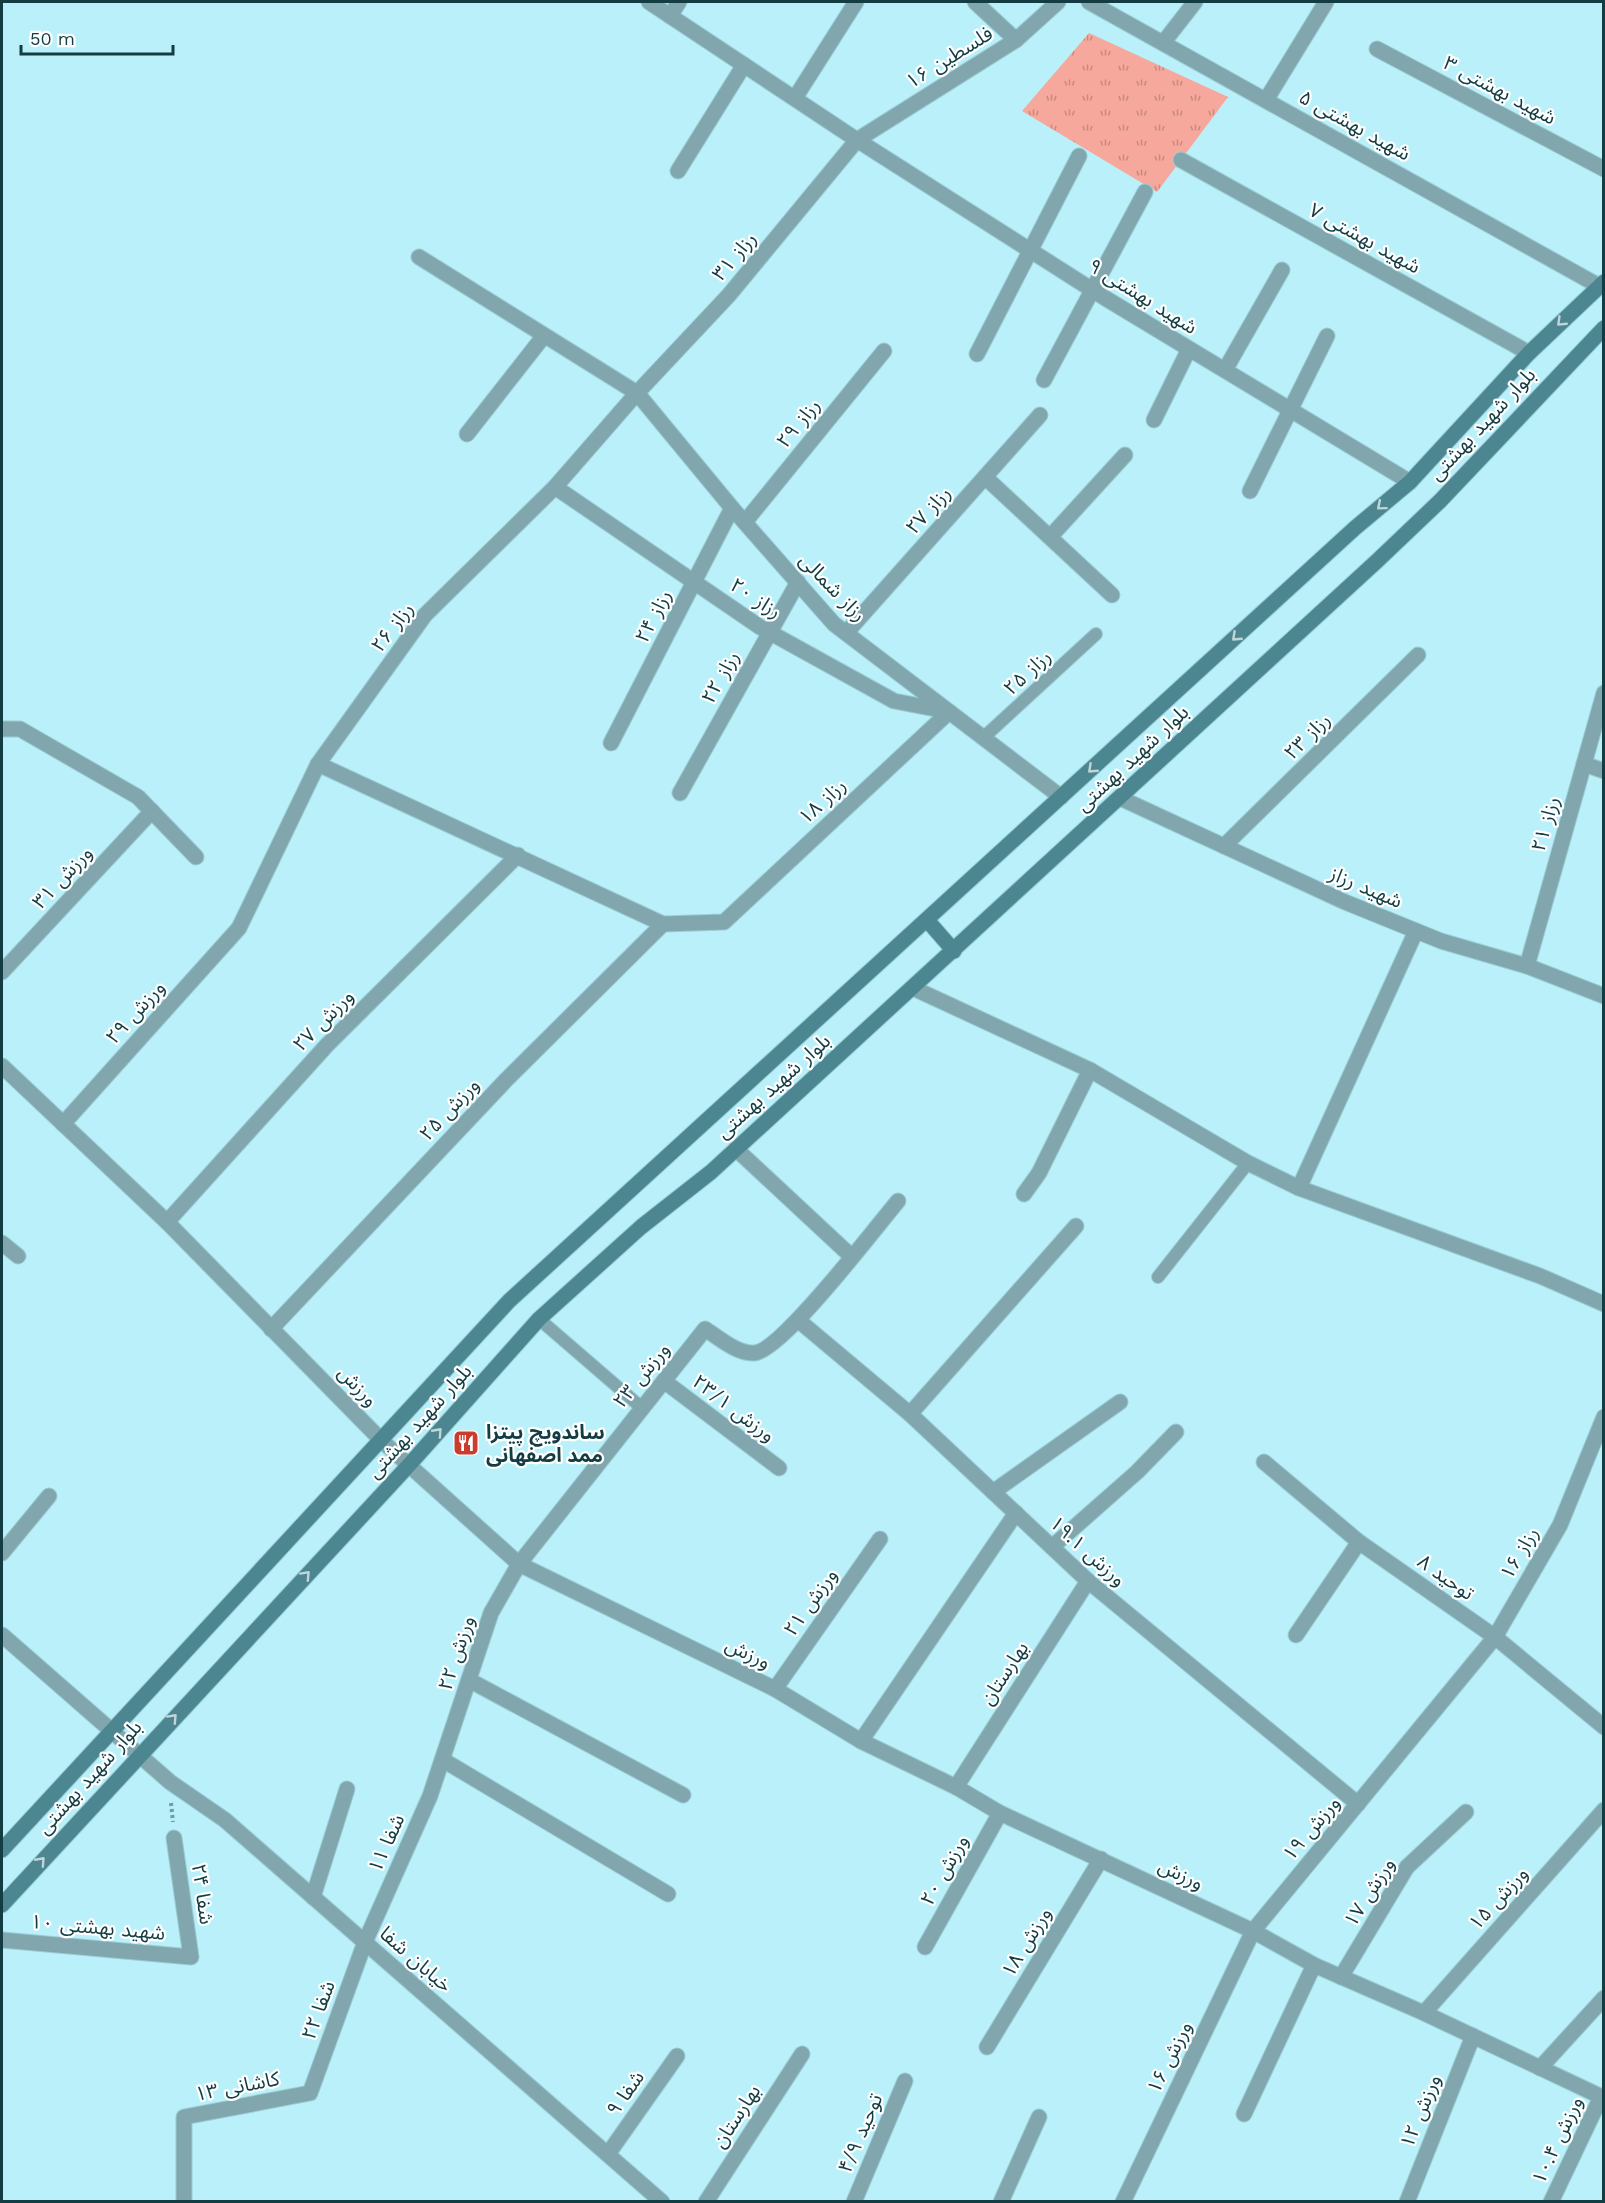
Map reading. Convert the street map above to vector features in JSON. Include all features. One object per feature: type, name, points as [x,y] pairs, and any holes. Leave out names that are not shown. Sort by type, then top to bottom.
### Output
[{"type":"main road","name":"بلوار شهید بهشتی","points":[[2,1850],[509,1301],[1355,528],[1410,482],[1529,353],[1601,284]]},
{"type":"main road","name":"بلوار شهید بهشتی","points":[[2,1905],[138,1755],[409,1465],[539,1319],[640,1227],[736,1149],[954,951],[1440,501],[1604,327]]},
{"type":"main road","points":[[927,920],[954,951]]},
{"type":"street","name":"شهید بهشتی ۹","points":[[649,2],[857,140],[1031,251],[1410,482]]},
{"type":"street","points":[[670,16],[679,2]]},
{"type":"street","points":[[795,98],[856,2]]},
{"type":"street","points":[[975,2],[1017,40]]},
{"type":"street","name":"فلسطین ۱۶","points":[[857,140],[1017,40],[1058,2]]},
{"type":"street","name":"شهید بهشتی ۵","points":[[1089,2],[1601,284]]},
{"type":"street","points":[[1163,43],[1195,2]]},
{"type":"street","points":[[1266,100],[1326,2]]},
{"type":"street","name":"شهید بهشتی ۳","points":[[1377,49],[1604,169]]},
{"type":"street","points":[[678,171],[744,65]]},
{"type":"street","name":"رزاز ۳۱","points":[[637,393],[729,295],[857,140]]},
{"type":"street","points":[[977,354],[1079,156]]},
{"type":"street","name":"شهید بهشتی ۷","points":[[1181,160],[1529,353]]},
{"type":"street","points":[[1044,381],[1145,192]]},
{"type":"street","name":"رزاز شمالی","points":[[419,257],[543,337],[637,393],[732,508],[834,624],[1061,797]]},
{"type":"street","points":[[1225,370],[1282,270]]},
{"type":"street","points":[[1250,491],[1327,336]]},
{"type":"street","points":[[467,434],[543,337]]},
{"type":"street","points":[[1154,420],[1189,349]]},
{"type":"street","name":"رزاز ۲۹","points":[[745,522],[884,351]]},
{"type":"street","name":"رزاز ۲۶","points":[[239,928],[318,764],[425,615],[555,488],[637,393]]},
{"type":"street","name":"رزاز ۲۷","points":[[846,633],[1040,415]]},
{"type":"street","points":[[1050,537],[1125,455]]},
{"type":"street","points":[[985,477],[1112,595]]},
{"type":"street","name":"رزاز ۲۰","points":[[555,488],[769,632],[894,701],[949,712]]},
{"type":"street","name":"رزاز ۲۴","points":[[611,743],[732,508]]},
{"type":"street","name":"رزاز ۲۲","points":[[680,793],[798,582]]},
{"type":"street","name":"رزاز ۲۳","points":[[1224,846],[1418,655]]},
{"type":"street","name":"رزاز ۲۱","points":[[1527,966],[1604,693]]},
{"type":"street","name":"رزاز ۱۸","points":[[663,924],[724,922],[949,712]]},
{"type":"street","points":[[2,729],[20,729],[138,797],[196,857]]},
{"type":"street","points":[[318,764],[663,924]]},
{"type":"street","points":[[1584,764],[1604,771]]},
{"type":"street","name":"شهید رزاز","points":[[1120,798],[1346,902],[1416,931],[1441,941],[1527,966],[1604,996]]},
{"type":"street","name":"ورزش ۳۱","points":[[2,972],[152,810]]},
{"type":"street","name":"ورزش ۲۷","points":[[167,1222],[327,1045],[518,855]]},
{"type":"street","name":"ورزش ۲۵","points":[[271,1329],[506,1080],[663,924]]},
{"type":"street","name":"ورزش ۲۹","points":[[63,1124],[239,928]]},
{"type":"street","points":[[1299,1188],[1416,931]]},
{"type":"street","points":[[913,988],[1090,1070],[1248,1163],[1299,1188],[1540,1276],[1604,1304]]},
{"type":"street","name":"ورزش","points":[[2,1066],[167,1222],[271,1329],[312,1367],[382,1441],[519,1564],[775,1689],[861,1741],[956,1787],[999,1813],[1253,1931],[1314,1965],[1424,2013],[1602,2097]]},
{"type":"street","points":[[1024,1194],[1039,1173],[1090,1070]]},
{"type":"street","points":[[736,1149],[852,1257]]},
{"type":"street","points":[[798,1320],[898,1201]]},
{"type":"street","points":[[910,1414],[1076,1226]]},
{"type":"street","points":[[2,1244],[18,1256]]},
{"type":"street","name":"ورزش ۱۹.۱","points":[[798,1320],[910,1414],[1088,1581],[1358,1804]]},
{"type":"street","name":"ورزش ۲۳","points":[[519,1564],[705,1329],[739,1349],[753,1353],[766,1350],[798,1320]]},
{"type":"street","name":"ورزش ۲۳/۱","points":[[664,1381],[779,1468]]},
{"type":"street","points":[[993,1491],[1120,1402]]},
{"type":"street","name":"رزاز ۱۶","points":[[1401,1752],[1496,1637],[1560,1526],[1604,1417]]},
{"type":"street","points":[[1052,1548],[1137,1472],[1176,1432]]},
{"type":"street","name":"توحید ۸","points":[[1264,1462],[1359,1542],[1496,1637],[1604,1727]]},
{"type":"street","points":[[2,1553],[49,1496]]},
{"type":"street","points":[[861,1741],[1016,1514]]},
{"type":"street","name":"ورزش ۲۱","points":[[775,1689],[880,1539]]},
{"type":"street","points":[[1296,1635],[1359,1542]]},
{"type":"street","name":"ورزش ۲۲","points":[[443,1760],[491,1614],[519,1564]]},
{"type":"street","name":"بهارستان","points":[[956,1787],[1088,1581]]},
{"type":"street","points":[[2,1635],[111,1732]]},
{"type":"street","points":[[469,1680],[683,1795]]},
{"type":"street","name":"خیابان شفا","points":[[111,1732],[170,1782],[225,1820],[662,2202]]},
{"type":"street","name":"ورزش ۱۹","points":[[1253,1931],[1401,1752]]},
{"type":"street","points":[[443,1760],[668,1894]]},
{"type":"street","name":"شفا ۱۱","points":[[365,1942],[430,1796],[443,1760]]},
{"type":"street","points":[[313,1897],[347,1789]]},
{"type":"street","name":"ورزش ۱۵","points":[[1424,2013],[1604,1810]]},
{"type":"street","name":"ورزش ۱۷","points":[[1341,1977],[1407,1867],[1466,1812]]},
{"type":"street","name":"ورزش ۲۰","points":[[925,1947],[999,1813]]},
{"type":"street","name":"شفا ۲۴","points":[[174,1838],[191,1957]]},
{"type":"street","name":"ورزش ۱۸","points":[[987,2047],[1101,1859]]},
{"type":"street","name":"ورزش ۱۶","points":[[1123,2202],[1253,1931]]},
{"type":"street","name":"شهید بهشتی ۱۰","points":[[2,1940],[191,1957]]},
{"type":"street","name":"شفا ۲۲","points":[[310,2093],[365,1942]]},
{"type":"street","points":[[1244,2114],[1314,1965]]},
{"type":"street","points":[[1540,2068],[1604,1998]]},
{"type":"street","name":"ورزش ۱۲","points":[[1407,2202],[1473,2036]]},
{"type":"street","name":"بهارستان","points":[[706,2202],[802,2054]]},
{"type":"street","name":"شفا ۹","points":[[608,2154],[677,2056]]},
{"type":"street","name":"توحید ۴/۹","points":[[854,2202],[905,2081]]},
{"type":"street","name":"کاشانی ۱۳","points":[[184,2202],[184,2117],[310,2093]]},
{"type":"street","name":"ورزش ۱۰.۴","points":[[1551,2202],[1602,2097]]},
{"type":"street","points":[[1001,2202],[1039,2117]]},
{"type":"street","points":[[637,2202],[648,2190]]},
{"type":"lane","name":"رزاز ۲۵","points":[[983,738],[1096,634]]},
{"type":"lane","points":[[1158,1277],[1248,1163]]},
{"type":"lane","points":[[539,1319],[642,1408]]},
{"type":"path","points":[[170,1782],[174,1838]]},
{"type":"green space","points":[[1089,33],[1228,97],[1157,192],[1022,111]]},
{"type":"place","name":"ساندویچ پیتزا ممد اصفهانی","points":[[466,1443]]}]
